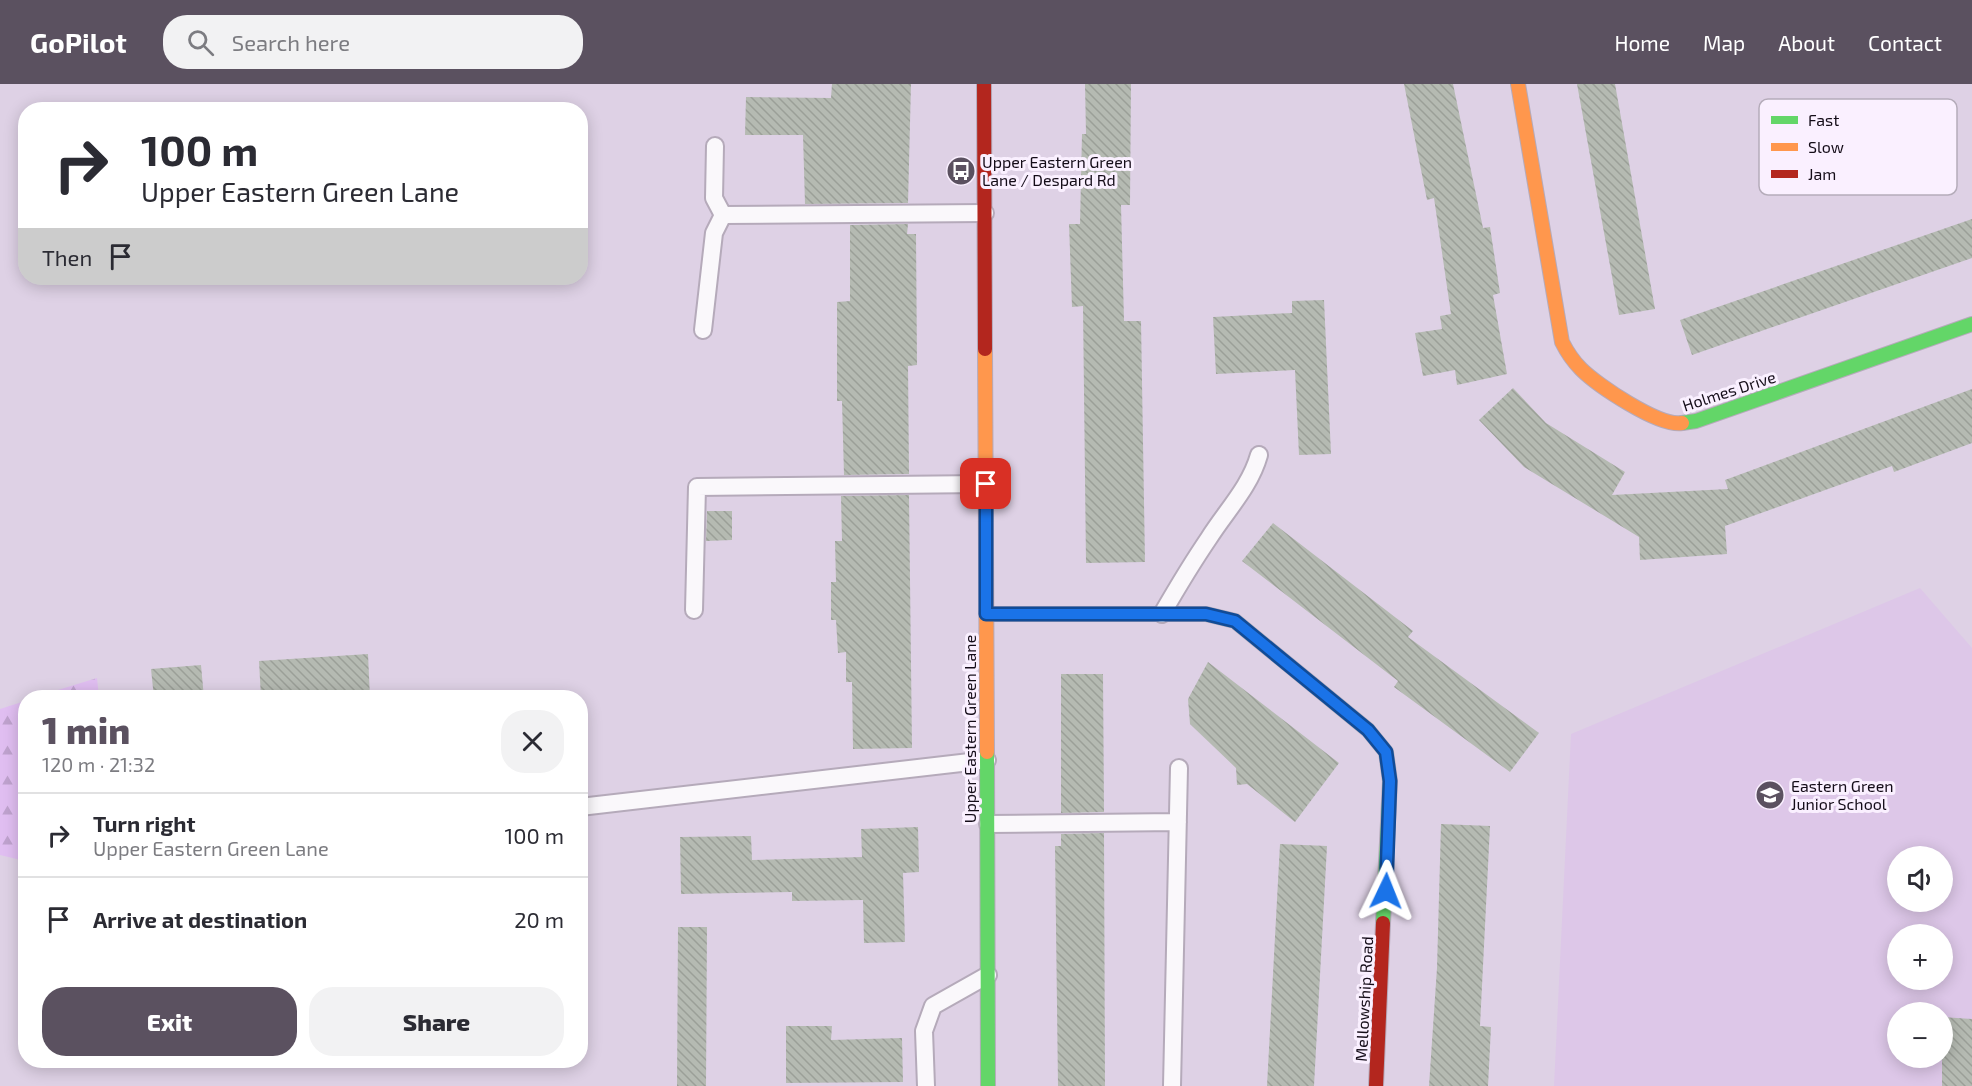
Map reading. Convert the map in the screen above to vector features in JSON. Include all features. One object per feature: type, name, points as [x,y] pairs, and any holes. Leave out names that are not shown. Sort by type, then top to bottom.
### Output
[{"type":"street","name":"Upper Eastern Green Lane","points":[[984,84],[988,1086]]},
{"type":"street","name":"Holmes Drive","points":[[1518,84],[1562,342],[1569,359],[1581,373],[1664,421],[1677,424],[1696,421],[1972,324]]},
{"type":"street","name":"Mellowship Road","points":[[986,614],[1206,614],[1235,621],[1368,730],[1386,752],[1390,781],[1376,1086]]},
{"type":"lane","points":[[715,146],[714,198],[723,215]]},
{"type":"lane","points":[[723,215],[985,213]]},
{"type":"lane","points":[[703,330],[714,233],[723,215]]},
{"type":"lane","points":[[1162,614],[1209,537],[1239,495],[1256,467],[1259,455]]},
{"type":"lane","points":[[694,609],[697,487],[986,484]]},
{"type":"lane","points":[[588,806],[919,766],[987,760]]},
{"type":"lane","points":[[1172,1086],[1179,768]]},
{"type":"lane","points":[[988,824],[1178,822]]},
{"type":"lane","points":[[926,1086],[924,1032],[933,1006],[988,975]]},
{"type":"shaded area","name":"Eastern Green Junior School","points":[[1920,588],[1972,648],[1972,1086],[1554,1086],[1571,734]]},
{"type":"green space","points":[[97,678],[98,690],[58,690]]},
{"type":"green space","points":[[18,703],[18,859],[0,855],[0,709]]},
{"type":"building","points":[[832,84],[911,84],[908,203],[805,204],[803,135],[745,135],[746,97],[831,98]]},
{"type":"building","points":[[1085,84],[1131,84],[1130,205],[1121,205],[1124,321],[1141,321],[1145,562],[1086,563],[1083,306],[1072,307],[1069,224],[1080,224],[1082,134],[1086,134]]},
{"type":"building","points":[[1404,84],[1453,84],[1483,228],[1490,227],[1500,293],[1493,295],[1507,374],[1457,385],[1455,370],[1423,376],[1415,333],[1442,329],[1440,316],[1451,314],[1434,198],[1427,200]]},
{"type":"building","points":[[1577,84],[1615,84],[1655,309],[1619,315]]},
{"type":"building","points":[[1972,219],[1972,258],[1692,355],[1680,320]]},
{"type":"building","points":[[908,224],[907,234],[916,234],[917,365],[908,366],[909,474],[844,475],[842,401],[837,401],[837,302],[850,301],[850,225]]},
{"type":"building","points":[[1324,300],[1331,454],[1299,455],[1295,370],[1216,374],[1213,317],[1292,313],[1292,301]]},
{"type":"building","points":[[1513,388],[1546,423],[1625,472],[1612,495],[1728,489],[1725,480],[1972,389],[1972,443],[1894,472],[1892,466],[1725,526],[1727,554],[1640,560],[1639,537],[1524,467],[1479,420]]},
{"type":"building","points":[[909,495],[912,748],[853,749],[852,682],[846,682],[846,652],[838,653],[836,620],[831,620],[831,582],[836,582],[835,541],[842,541],[841,496]]},
{"type":"building","points":[[707,511],[732,511],[732,540],[706,541]]},
{"type":"building","points":[[1273,523],[1413,631],[1408,637],[1539,733],[1510,772],[1394,687],[1398,681],[1242,561]]},
{"type":"building","points":[[368,654],[370,690],[261,690],[259,661]]},
{"type":"building","points":[[1208,662],[1339,763],[1295,822],[1247,784],[1237,785],[1236,768],[1190,724],[1188,699]]},
{"type":"building","points":[[201,665],[203,690],[153,690],[151,669]]},
{"type":"building","points":[[1061,674],[1103,674],[1104,812],[1061,813]]},
{"type":"building","points":[[1441,824],[1490,826],[1480,1026],[1491,1027],[1488,1086],[1429,1086],[1437,968]]},
{"type":"building","points":[[918,827],[919,872],[903,873],[905,942],[864,943],[863,900],[792,901],[792,892],[681,894],[680,837],[751,836],[752,860],[862,857],[861,829]]},
{"type":"building","points":[[1104,833],[1105,1086],[1058,1086],[1055,846],[1061,846],[1061,834]]},
{"type":"building","points":[[1280,844],[1327,846],[1314,1086],[1267,1086]]},
{"type":"building","points":[[678,927],[707,927],[706,1086],[677,1086]]},
{"type":"building","points":[[1953,1018],[1972,1019],[1972,1086],[1942,1086],[1942,1068],[1953,1068]]},
{"type":"building","points":[[786,1026],[832,1026],[831,1040],[902,1038],[903,1082],[786,1083]]},
{"type":"traffic: fast","points":[[1682,423],[1696,421],[1972,324]]},
{"type":"traffic: fast","points":[[986,614],[1206,614],[1235,621],[1368,730],[1386,752],[1390,781],[1383,923]]},
{"type":"traffic: fast","points":[[987,752],[988,1086]]},
{"type":"traffic: slow","points":[[1518,84],[1562,342],[1581,369],[1600,385],[1644,412],[1672,422],[1682,423]]},
{"type":"traffic: slow","points":[[985,349],[987,752]]},
{"type":"traffic: jam","points":[[984,84],[985,349]]},
{"type":"traffic: jam","points":[[1376,1086],[1383,923]]},
{"type":"place","name":"Upper Eastern Green Lane / Despard Rd","points":[[961,171]]},
{"type":"place","name":"Eastern Green Junior School","points":[[1770,795]]},
{"type":"route","points":[[986,484],[986,614],[1206,614],[1235,621],[1368,730],[1386,752],[1390,781],[1386,891]]}]
